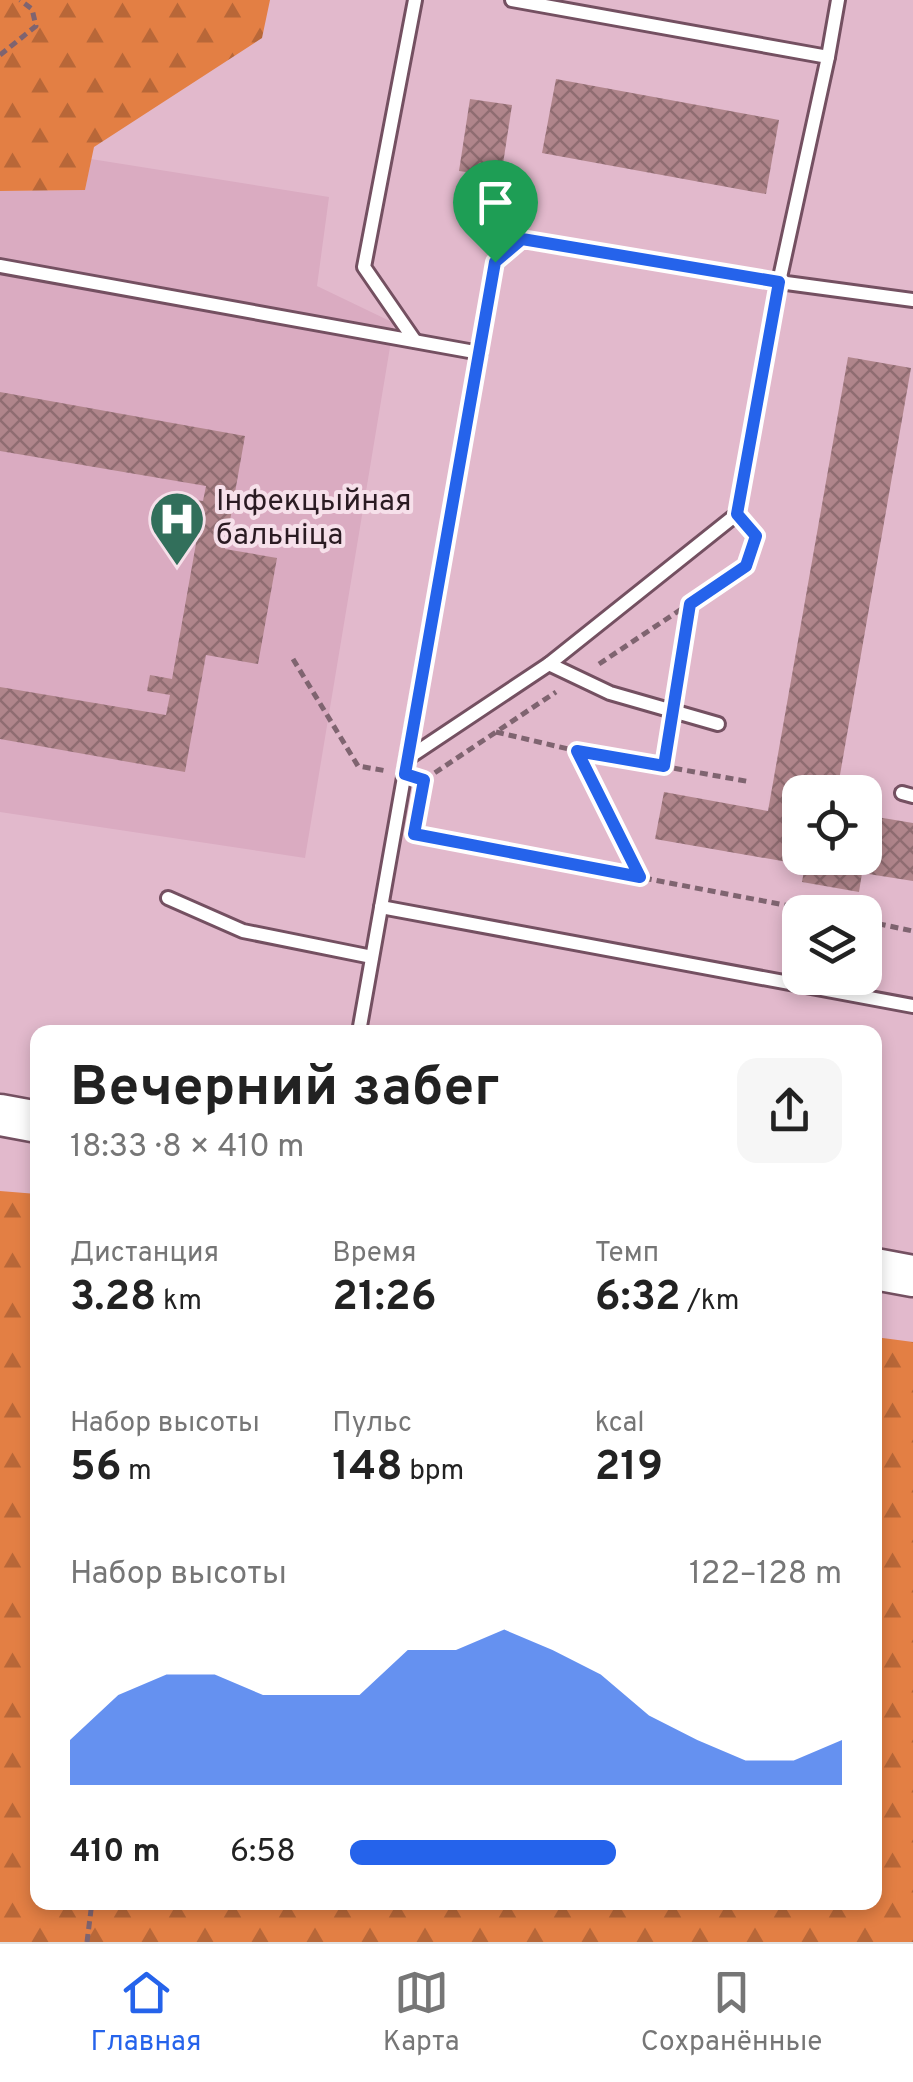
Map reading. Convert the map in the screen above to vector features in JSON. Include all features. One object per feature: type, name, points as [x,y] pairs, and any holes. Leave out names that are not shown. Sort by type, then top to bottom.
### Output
[{"type":"main road","points":[[0,1115],[30,1121]]},
{"type":"main road","points":[[882,1270],[913,1276]]},
{"type":"lane","points":[[415,0],[364,267],[415,341]]},
{"type":"lane","points":[[512,0],[828,57]]},
{"type":"lane","points":[[408,758],[549,664],[737,514],[779,282],[838,0]]},
{"type":"lane","points":[[360,1025],[495,262],[522,239],[913,300]]},
{"type":"lane","points":[[0,266],[480,353]]},
{"type":"lane","points":[[549,664],[610,694],[718,724]]},
{"type":"lane","points":[[168,898],[243,931],[372,957]]},
{"type":"lane","points":[[382,907],[913,1006]]},
{"type":"path","points":[[0,55],[36,26],[32,10],[20,0]]},
{"type":"path","points":[[292,660],[358,766],[424,780],[746,566],[756,536],[737,514]]},
{"type":"path","points":[[664,766],[690,604]]},
{"type":"path","points":[[496,732],[577,751],[751,782]]},
{"type":"path","points":[[577,751],[640,877]]},
{"type":"path","points":[[414,834],[782,904]]},
{"type":"path","points":[[882,924],[913,930]]},
{"type":"path","points":[[87,1942],[91,1910]]},
{"type":"shaded area","name":"Інфекцыйная бальніца","points":[[91,159],[329,197],[317,286],[394,323],[305,858],[0,812],[0,191],[85,190]]},
{"type":"green space","points":[[0,0],[270,0],[262,38],[94,147],[85,190],[0,191]]},
{"type":"green space","points":[[0,1191],[30,1193],[30,1910],[882,1910],[882,1338],[913,1342],[913,1942],[0,1942]]},
{"type":"building","points":[[556,79],[779,120],[766,194],[542,153]]},
{"type":"building","points":[[470,99],[512,105],[501,177],[459,171]]},
{"type":"building","points":[[848,357],[911,368],[840,775],[782,775],[782,861],[655,839],[664,792],[768,811]]},
{"type":"building","points":[[0,392],[245,436],[225,549],[277,558],[258,664],[206,655],[185,772],[0,739],[0,687],[166,715],[170,695],[147,691],[150,675],[172,679],[200,521],[184,518],[188,499],[203,501],[206,486],[0,451]]},
{"type":"building","points":[[882,818],[913,823],[913,881],[875,875],[882,875]]},
{"type":"building","points":[[803,875],[862,875],[859,892],[802,882]]},
{"type":"place","name":"Інфекцыйная бальніца","points":[[177,568]]},
{"type":"route","points":[[522,239],[779,282],[737,514],[756,536],[746,566],[690,604],[664,766],[577,751],[640,877],[414,834],[424,780],[405,774],[495,262],[522,239]]}]
